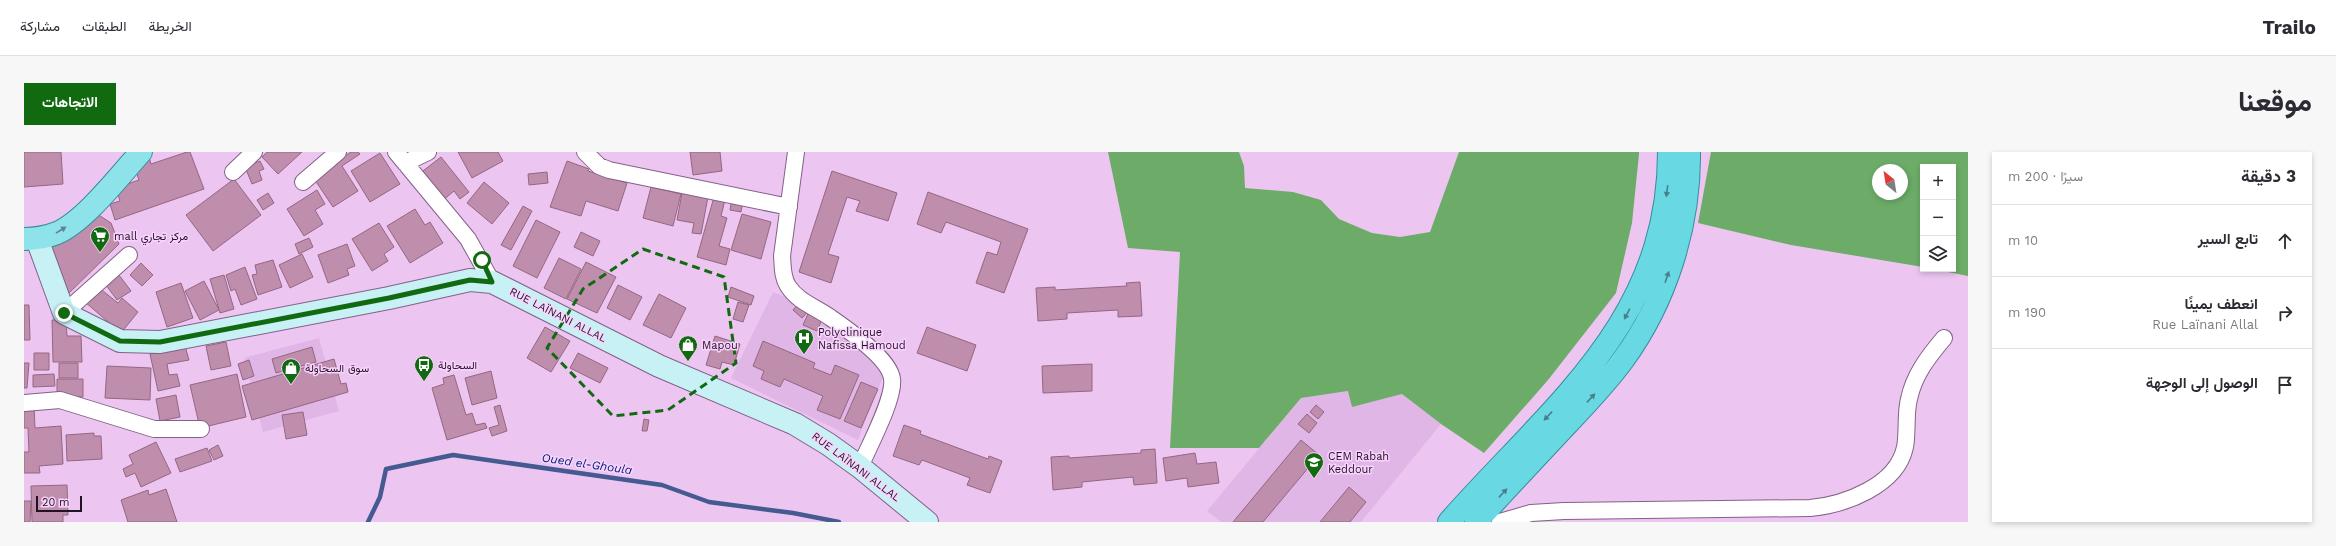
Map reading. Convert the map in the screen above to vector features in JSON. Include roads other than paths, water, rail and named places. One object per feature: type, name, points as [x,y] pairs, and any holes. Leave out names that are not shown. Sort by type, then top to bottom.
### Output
[{"type":"highway","points":[[1449,522],[1587,373],[1620,326],[1646,273],[1655,246],[1667,189],[1669,152]]},
{"type":"highway","points":[[1476,522],[1604,384],[1640,335],[1666,280],[1675,252],[1683,215],[1689,152]]},
{"type":"main road","points":[[64,313],[31,239],[58,233],[83,214],[141,152]]},
{"type":"main road","name":"RUE LAÏNANI ALLAL","points":[[64,313],[120,341],[160,342],[374,301],[470,280],[492,282],[658,366],[795,424],[828,444],[860,467],[927,522]]},
{"type":"street","points":[[233,172],[254,152]]},
{"type":"street","points":[[303,182],[338,152]]},
{"type":"street","points":[[428,152],[401,157],[468,239],[492,282]]},
{"type":"street","points":[[585,152],[599,166],[609,170],[789,207]]},
{"type":"street","points":[[796,152],[782,256],[783,274],[787,284],[797,297],[830,317],[867,346],[883,362],[892,379],[888,400],[860,467]]},
{"type":"street","points":[[64,313],[129,256]]},
{"type":"street","points":[[1500,522],[1531,513],[1564,511],[1810,508],[1836,505],[1854,498],[1886,478],[1899,462],[1905,447],[1906,412],[1913,385],[1925,362],[1944,338]]},
{"type":"street","points":[[24,403],[60,400],[154,429],[201,429]]},
{"type":"waterway","name":"Oued el-Ghoula","points":[[368,522],[380,497],[386,469],[453,455],[662,485],[709,502],[793,513],[839,522]]},
{"type":"place","name":"mall مركز تجاري","points":[[100,253]]},
{"type":"place","name":"Polyclinique Nafissa Hamoud","points":[[804,355]]},
{"type":"place","name":"Mapou","points":[[688,362]]},
{"type":"place","name":"السحاولة","points":[[424,382]]},
{"type":"place","name":"سوق السحاولة","points":[[291,385]]},
{"type":"place","name":"CEM Rabah Keddour","points":[[1314,479]]}]
